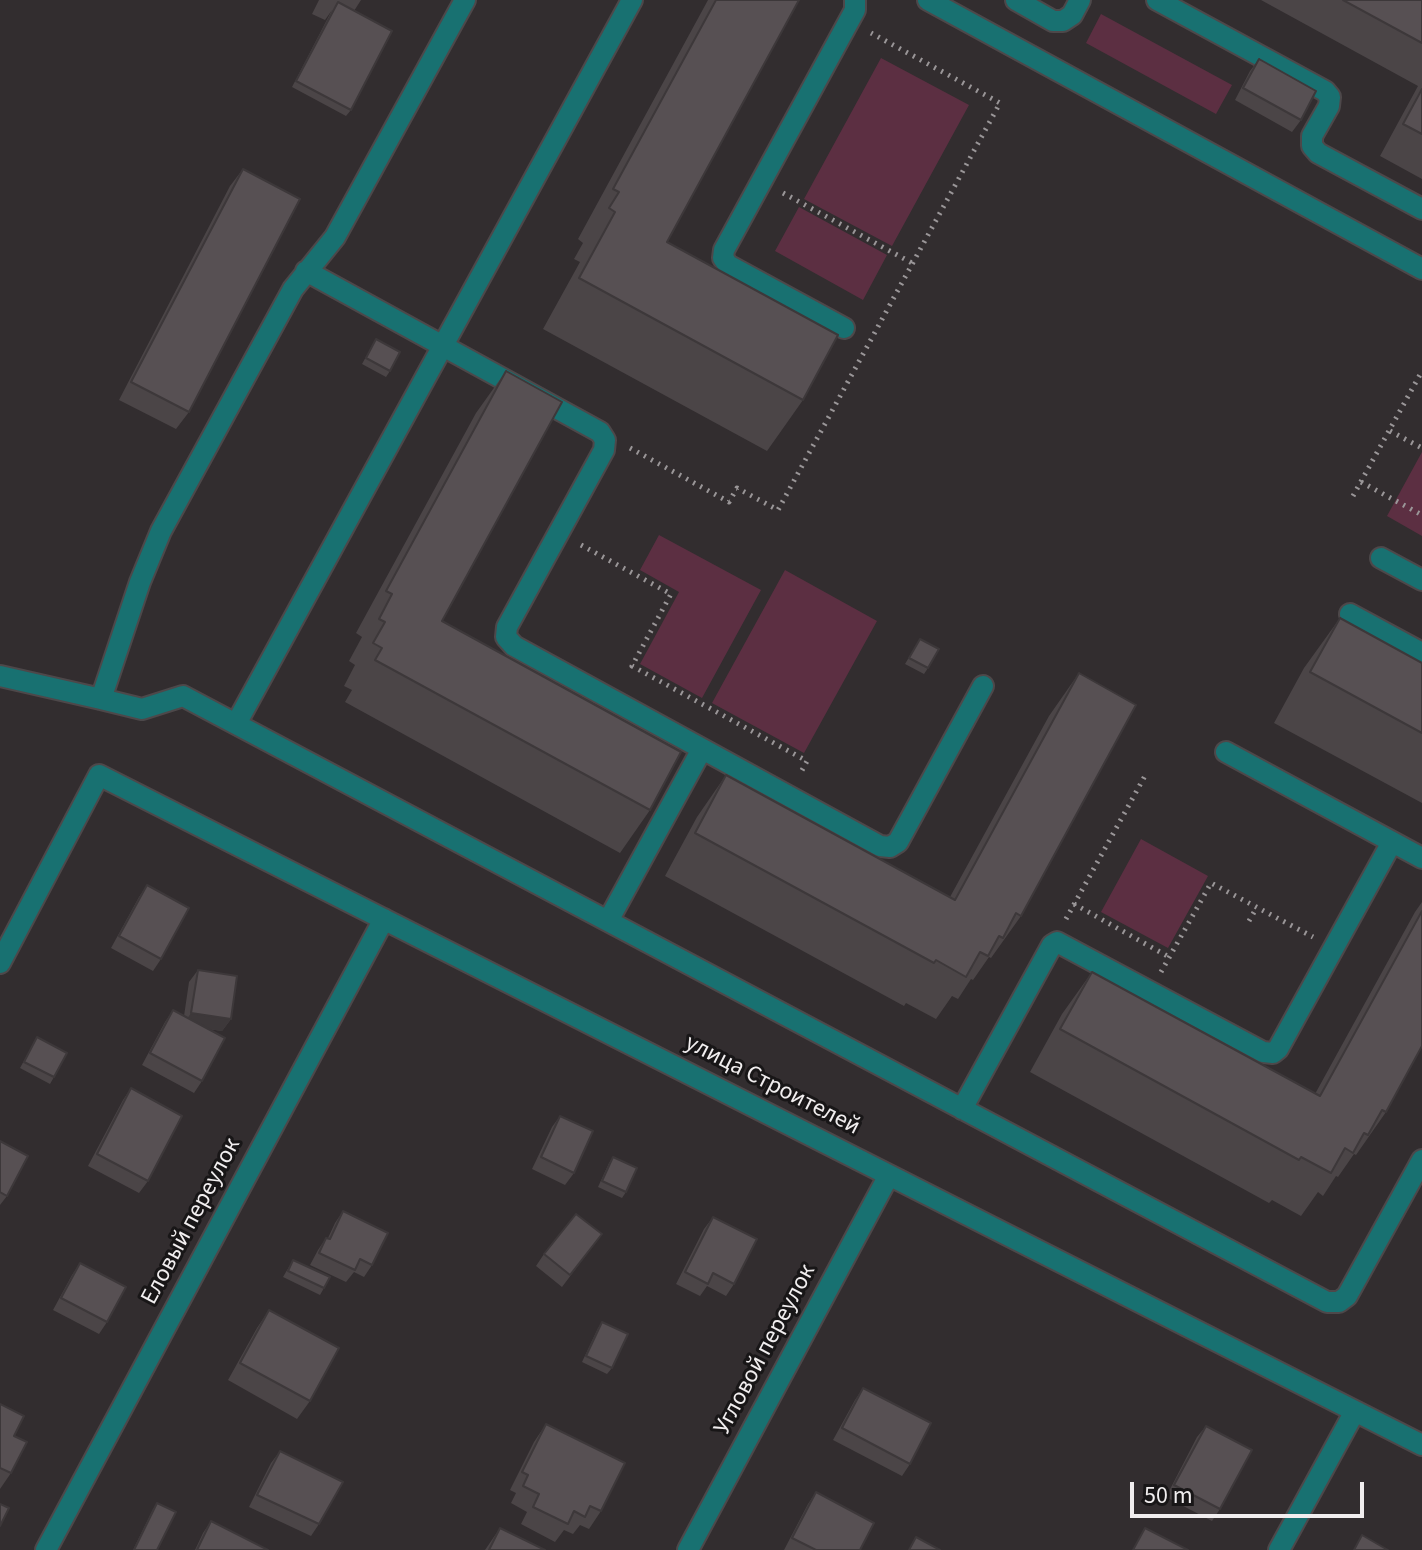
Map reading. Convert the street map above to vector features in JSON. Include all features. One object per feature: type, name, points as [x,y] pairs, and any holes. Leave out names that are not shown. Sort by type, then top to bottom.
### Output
[{"type":"street","points":[[101,699],[140,582],[161,531],[293,289],[335,237],[465,0]]},
{"type":"street","points":[[236,724],[632,0]]},
{"type":"street","points":[[844,328],[728,265],[723,258],[724,250],[855,10],[855,0]]},
{"type":"street","points":[[928,0],[1422,269]]},
{"type":"street","points":[[1016,0],[1053,21],[1063,21],[1072,15],[1080,0]]},
{"type":"street","points":[[1157,0],[1325,91],[1330,97],[1329,106],[1312,136],[1312,146],[1318,153],[1422,209]]},
{"type":"street","points":[[306,271],[600,432],[605,440],[604,450],[507,627],[506,637],[514,646],[880,846],[890,847],[898,842],[983,686]]},
{"type":"street","points":[[1381,558],[1422,580]]},
{"type":"street","points":[[1350,614],[1422,653]]},
{"type":"street","points":[[0,676],[142,709],[183,696],[1327,1302],[1339,1302],[1347,1296],[1422,1160]]},
{"type":"street","points":[[608,921],[702,749]]},
{"type":"street","points":[[1226,752],[1422,858]]},
{"type":"street","name":"улица Строителей","points":[[0,963],[99,775],[1422,1445]]},
{"type":"street","points":[[962,1109],[1052,945],[1057,942],[1263,1052],[1273,1053],[1392,842]]},
{"type":"street","name":"Еловый переулок","points":[[46,1550],[384,919]]},
{"type":"street","name":"Угловой переулок","points":[[688,1550],[889,1175]]},
{"type":"street","points":[[1279,1550],[1355,1411]]},
{"type":"path","points":[[605,440],[626,446],[729,502],[737,488],[778,510],[1000,103],[849,21]]},
{"type":"path","points":[[761,181],[912,263]]},
{"type":"path","points":[[1353,496],[1422,371]]},
{"type":"path","points":[[1390,431],[1422,448]]},
{"type":"path","points":[[1361,482],[1422,515]]},
{"type":"path","points":[[559,533],[671,594],[632,666],[807,761],[788,796]]},
{"type":"path","points":[[1057,942],[1074,904],[1146,774]]},
{"type":"path","points":[[1151,991],[1209,885],[1214,883],[1334,948]]},
{"type":"path","points":[[1074,904],[1169,957]]},
{"type":"path","points":[[1249,921],[1257,907]]},
{"type":"shaded area","points":[[1101,14],[1232,85],[1216,114],[1086,43]]},
{"type":"shaded area","points":[[881,58],[969,105],[892,246],[804,199]]},
{"type":"shaded area","points":[[799,207],[887,255],[863,300],[775,251]]},
{"type":"shaded area","points":[[1422,452],[1422,536],[1387,516]]},
{"type":"shaded area","points":[[659,535],[761,590],[702,698],[640,664],[679,592],[640,570]]},
{"type":"shaded area","points":[[785,570],[877,621],[804,753],[712,703]]},
{"type":"shaded area","points":[[1141,839],[1208,876],[1168,948],[1101,912]]},
{"type":"building","points":[[716,0],[799,0],[667,242],[838,335],[803,400],[579,278],[615,212],[609,208],[619,192],[613,189]]},
{"type":"building","points":[[1343,0],[1422,0],[1422,43]]},
{"type":"building","points":[[338,2],[392,31],[351,110],[296,81]]},
{"type":"building","points":[[1259,59],[1316,91],[1301,120],[1243,88]]},
{"type":"building","points":[[1422,89],[1422,134],[1403,124]]},
{"type":"building","points":[[243,169],[300,199],[189,412],[131,382]]},
{"type":"building","points":[[376,339],[400,352],[390,371],[366,358]]},
{"type":"building","points":[[506,371],[562,402],[442,621],[681,752],[650,810],[375,660],[382,648],[373,643],[385,622],[379,619],[392,594],[386,591]]},
{"type":"building","points":[[1340,618],[1422,663],[1422,733],[1310,672]]},
{"type":"building","points":[[920,639],[939,649],[928,668],[909,658]]},
{"type":"building","points":[[1079,673],[1136,705],[1021,916],[1016,913],[1003,938],[999,936],[988,956],[980,952],[966,977],[936,960],[934,963],[695,833],[726,775],[955,900]]},
{"type":"building","points":[[147,885],[189,908],[161,959],[119,936]]},
{"type":"building","points":[[1422,911],[1422,1046],[1386,1112],[1382,1110],[1353,1153],[1345,1148],[1331,1173],[1301,1157],[1299,1160],[1060,1029],[1092,972],[1320,1096]]},
{"type":"building","points":[[198,970],[237,976],[231,1019],[191,1013]]},
{"type":"building","points":[[173,1010],[225,1038],[202,1081],[150,1053]]},
{"type":"building","points":[[37,1037],[67,1053],[54,1077],[24,1062]]},
{"type":"building","points":[[131,1088],[182,1116],[148,1181],[97,1154]]},
{"type":"building","points":[[560,1116],[593,1131],[574,1173],[541,1157]]},
{"type":"building","points":[[0,1141],[28,1156],[7,1196],[0,1192]]},
{"type":"building","points":[[613,1157],[637,1168],[626,1192],[602,1181]]},
{"type":"building","points":[[343,1211],[388,1233],[372,1265],[360,1259],[355,1270],[319,1253],[326,1238],[330,1239]]},
{"type":"building","points":[[576,1214],[602,1234],[570,1275],[544,1254]]},
{"type":"building","points":[[713,1217],[757,1239],[734,1284],[713,1273],[708,1284],[685,1272]]},
{"type":"building","points":[[293,1260],[330,1277],[324,1288],[288,1271]]},
{"type":"building","points":[[80,1263],[126,1287],[107,1322],[61,1298]]},
{"type":"building","points":[[269,1310],[339,1348],[310,1401],[240,1363]]},
{"type":"building","points":[[602,1322],[628,1334],[612,1368],[586,1356]]},
{"type":"building","points":[[863,1388],[931,1423],[910,1464],[842,1428]]},
{"type":"building","points":[[0,1404],[24,1416],[14,1436],[27,1442],[11,1473],[0,1468]]},
{"type":"building","points":[[546,1424],[625,1463],[601,1511],[590,1506],[585,1517],[574,1511],[568,1524],[533,1507],[539,1494],[523,1486],[528,1475],[522,1472]]},
{"type":"building","points":[[1206,1426],[1252,1450],[1220,1509],[1174,1485]]},
{"type":"building","points":[[280,1451],[343,1482],[319,1524],[257,1495]]},
{"type":"building","points":[[816,1492],[874,1523],[860,1550],[816,1550],[792,1538]]},
{"type":"building","points":[[157,1503],[176,1512],[157,1550],[134,1550]]},
{"type":"building","points":[[0,1504],[9,1508],[0,1526]]},
{"type":"building","points":[[211,1521],[268,1550],[197,1550]]},
{"type":"building","points":[[500,1528],[545,1550],[489,1550]]},
{"type":"building","points":[[1145,1528],[1188,1550],[1133,1550]]},
{"type":"building","points":[[1362,1535],[1388,1550],[1354,1550]]},
{"type":"building","points":[[916,1537],[940,1550],[909,1550]]}]
